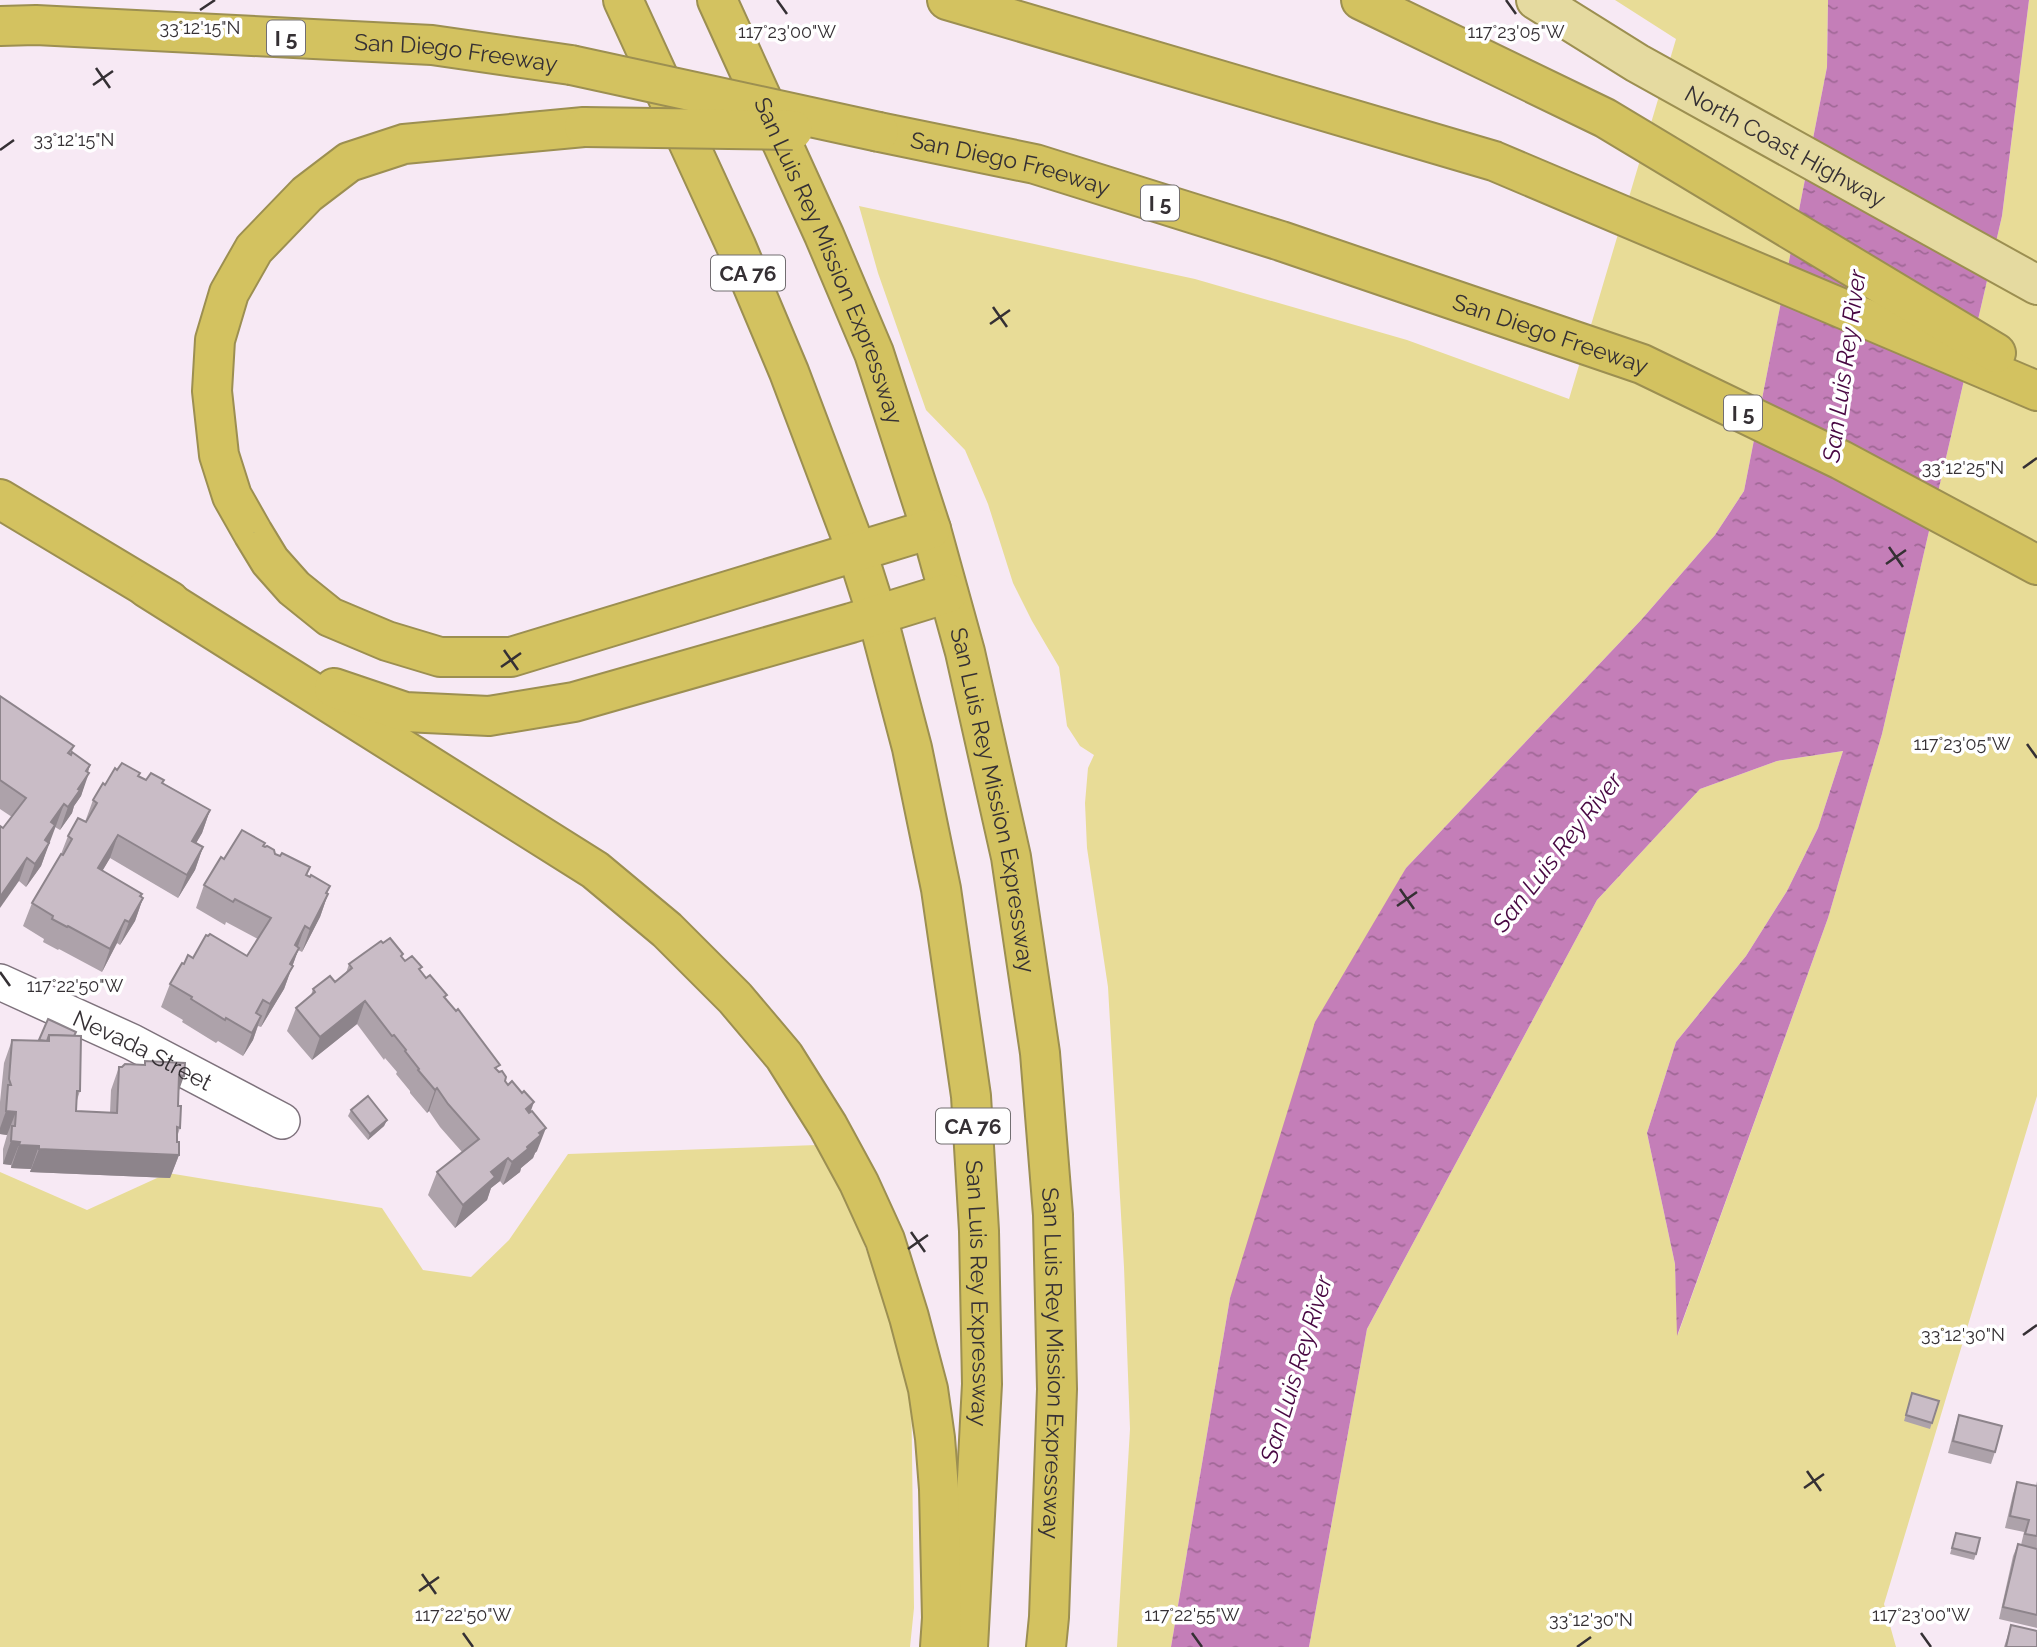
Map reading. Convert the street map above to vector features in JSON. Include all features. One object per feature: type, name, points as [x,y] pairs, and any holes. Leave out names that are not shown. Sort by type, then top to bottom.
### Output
[{"type":"highway","name":"CA 76","points":[[623,0],[741,258],[789,372],[857,552],[877,615]]},
{"type":"highway","name":"San Luis Rey Mission Expressway","points":[[717,0],[824,235],[874,353],[931,529],[965,653],[1011,857],[1040,1054],[1053,1215],[1057,1389],[1046,1647]]},
{"type":"highway","points":[[947,0],[1494,161],[2037,391]]},
{"type":"highway","points":[[1361,0],[1605,118],[2037,377]]},
{"type":"highway","name":"San Diego Freeway","points":[[0,26],[36,25],[432,45],[571,65],[1035,164],[1281,241],[1642,364],[1841,460],[2037,565]]},
{"type":"highway","points":[[879,132],[584,127],[404,144],[349,162],[307,194],[254,249],[229,293],[215,340],[212,391],[219,455],[232,496],[270,561],[294,588],[330,617],[387,641],[440,657],[511,657],[931,529]]},
{"type":"highway","points":[[0,499],[147,588],[595,870],[667,930],[735,998],[784,1056],[828,1126],[859,1183],[885,1240],[928,1389],[939,1489],[942,1618],[940,1647]]},
{"type":"highway","points":[[147,588],[323,685],[405,712],[489,716],[574,702],[948,593]]},
{"type":"highway","name":"San Luis Rey Expressway","points":[[877,615],[912,748],[941,888],[971,1097],[979,1231],[982,1384],[968,1647]]},
{"type":"main road","name":"North Coast Highway","points":[[1536,0],[1637,63],[2037,285]]},
{"type":"street","name":"Nevada Street","points":[[0,982],[132,1042],[282,1121]]},
{"type":"shaded area","points":[[1615,0],[1828,0],[1827,67],[1744,491],[1715,535],[1642,619],[1406,868],[1230,1298],[1171,1647],[1117,1647],[1130,1429],[1108,987],[1087,848],[1085,803],[1088,768],[1094,755],[1080,746],[1067,726],[1059,667],[1013,583],[988,504],[965,450],[926,410],[878,273],[859,206],[1195,279],[1407,340],[1569,399],[1676,39]]},
{"type":"shaded area","points":[[2029,0],[2037,0],[2037,1096],[1884,1604],[1896,1647],[1309,1647],[1367,1329],[1597,900],[1700,789],[1777,761],[1843,751],[1818,828],[1787,891],[1746,956],[1676,1042],[1647,1133],[1675,1264],[1678,1334],[1828,918],[1882,734],[2002,216]]},
{"type":"shaded area","points":[[817,1145],[852,1210],[911,1376],[914,1608],[910,1647],[0,1647],[0,1172],[87,1210],[168,1173],[382,1208],[423,1270],[471,1277],[509,1240],[568,1154]]},
{"type":"water","name":"San Luis Rey River","points":[[1828,0],[2029,0],[2002,216],[1882,734],[1828,918],[1677,1336],[1675,1264],[1647,1133],[1676,1042],[1746,956],[1787,891],[1818,828],[1843,751],[1777,761],[1700,789],[1597,900],[1367,1329],[1309,1647],[1171,1647],[1230,1298],[1315,1022],[1406,868],[1642,619],[1715,535],[1744,491],[1827,67]]},
{"type":"building","points":[[0,696],[74,746],[68,753],[71,755],[72,752],[90,765],[86,771],[89,773],[78,789],[80,790],[68,807],[64,804],[51,822],[55,825],[45,840],[49,843],[35,864],[27,858],[0,897],[0,826],[3,828],[26,798],[0,780]]},
{"type":"building","points":[[122,763],[140,773],[138,776],[146,780],[151,773],[164,780],[162,783],[210,810],[192,841],[203,847],[187,875],[118,835],[98,868],[142,894],[140,896],[143,898],[129,922],[125,920],[110,949],[52,919],[53,916],[32,903],[72,839],[68,836],[78,818],[86,822],[97,803],[93,800],[103,783],[105,785],[115,768],[117,770]]},
{"type":"building","points":[[242,830],[265,843],[263,846],[274,850],[275,854],[280,856],[282,853],[310,867],[306,875],[330,886],[310,929],[305,926],[295,945],[299,948],[290,964],[293,966],[270,1004],[263,1000],[256,1013],[261,1016],[252,1033],[226,1018],[225,1020],[170,984],[188,955],[193,958],[206,935],[210,934],[247,956],[271,918],[235,899],[233,902],[204,885]]},
{"type":"building","points":[[390,938],[403,954],[401,956],[405,961],[412,956],[422,967],[419,969],[426,978],[430,975],[447,995],[444,997],[456,1011],[458,1009],[500,1065],[495,1068],[499,1072],[502,1071],[508,1085],[512,1081],[534,1102],[526,1109],[529,1113],[532,1111],[546,1128],[528,1149],[512,1162],[508,1158],[491,1172],[495,1177],[463,1205],[437,1172],[479,1139],[437,1088],[435,1090],[418,1070],[394,1035],[392,1036],[365,1001],[320,1037],[296,1008],[315,992],[313,989],[330,976],[335,982],[352,968],[349,964],[381,941],[383,943]]},
{"type":"building","points":[[48,1019],[76,1032],[74,1036],[49,1035],[47,1041],[39,1040]]},
{"type":"building","points":[[49,1035],[81,1036],[80,1091],[77,1091],[76,1111],[117,1113],[119,1067],[125,1064],[145,1065],[145,1061],[185,1063],[184,1076],[179,1075],[179,1155],[39,1149],[39,1146],[19,1145],[20,1142],[11,1141],[16,1112],[6,1111],[8,1085],[11,1085],[9,1079],[12,1040],[49,1041]]},
{"type":"building","points":[[368,1096],[387,1120],[370,1134],[351,1110]]},
{"type":"building","points":[[1912,1393],[1939,1401],[1932,1423],[1906,1415]]},
{"type":"building","points":[[1959,1415],[2002,1426],[1995,1452],[1953,1441]]},
{"type":"building","points":[[2017,1482],[2037,1486],[2037,1536],[2025,1534],[2029,1520],[2010,1516]]},
{"type":"building","points":[[1956,1533],[1980,1538],[1976,1554],[1952,1548]]},
{"type":"building","points":[[2018,1544],[2037,1549],[2037,1615],[2003,1607]]},
{"type":"building","points":[[2011,1625],[2037,1631],[2037,1647],[2006,1647]]}]
